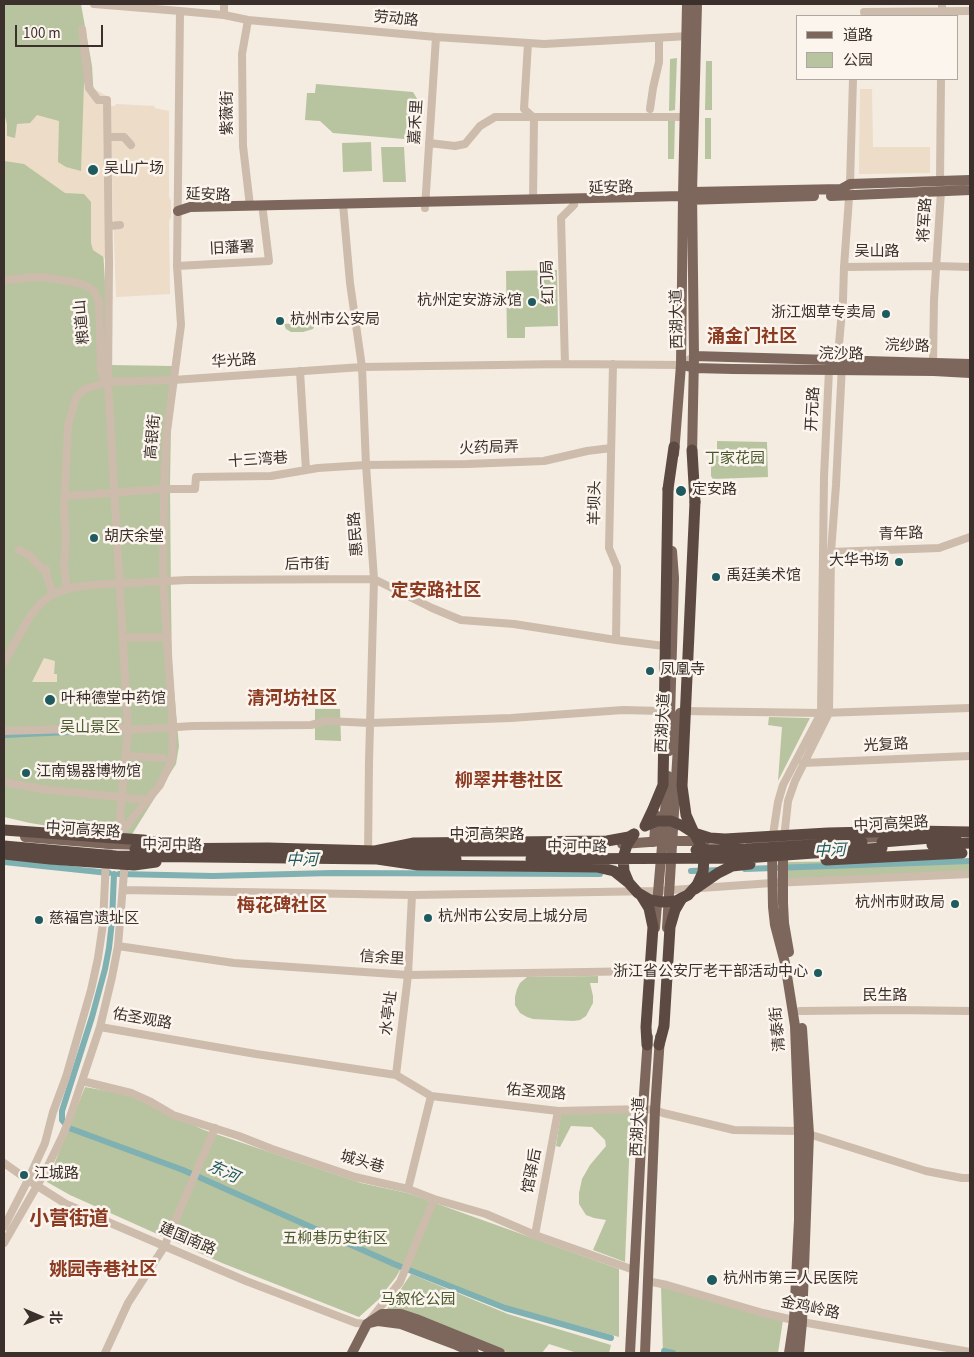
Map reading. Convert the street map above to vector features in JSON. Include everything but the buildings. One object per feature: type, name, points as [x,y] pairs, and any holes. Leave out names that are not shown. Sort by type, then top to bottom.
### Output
[{"type":"highway","points":[[645,826],[663,785],[668,489],[674,448]]},
{"type":"highway","points":[[653,1045],[664,1026],[670,926],[675,910],[685,896],[697,885],[704,866],[701,846],[686,815],[682,786],[695,502],[692,450]]},
{"type":"highway","points":[[372,855],[414,843],[607,841],[629,837],[645,826],[657,821],[671,821],[683,826],[694,834],[725,839],[914,831],[970,833]]},
{"type":"highway","points":[[4,830],[143,840],[189,853]]},
{"type":"highway","name":"中河高架路","points":[[372,855],[746,849],[907,840],[970,833]]},
{"type":"highway","points":[[629,883],[624,871],[623,858],[627,845],[634,834]]},
{"type":"highway","name":"中河高架路","points":[[4,839],[43,844],[189,853]]},
{"type":"highway","name":"中河高架路","points":[[4,848],[116,856],[268,848],[372,855],[745,858],[970,843]]},
{"type":"highway","points":[[372,855],[418,866],[597,867],[614,872],[629,883],[638,893],[650,900],[663,902],[676,901],[732,866],[962,853],[970,850]]},
{"type":"highway","points":[[4,854],[134,866],[189,853]]},
{"type":"highway","points":[[642,895],[649,908],[653,927],[646,1027],[653,1045]]},
{"type":"main road","name":"西湖大道","points":[[630,1353],[643,1109],[653,1045],[669,891],[663,841],[670,711],[674,578],[672,558],[674,448],[681,365],[692,36],[687,4]]},
{"type":"main road","name":"西湖大道","points":[[670,711],[692,450],[694,356],[684,117],[697,4]]},
{"type":"main road","name":"延安路","points":[[178,211],[190,207],[344,207],[533,200],[850,195],[941,186],[970,180]]},
{"type":"main road","name":"延安路","points":[[425,205],[574,205],[841,189],[850,184],[941,186],[970,190]]},
{"type":"main road","name":"延安路","points":[[178,211],[190,213],[263,212],[344,207]]},
{"type":"main road","name":"浣纱路","points":[[694,356],[830,360],[842,365],[970,364]]},
{"type":"main road","name":"浣沙路","points":[[681,365],[694,368],[829,370],[842,365],[970,373]]},
{"type":"main road","points":[[663,841],[665,718],[670,711]]},
{"type":"main road","name":"中河中路","points":[[4,848],[125,865],[614,845],[663,841],[772,842],[970,833]]},
{"type":"main road","name":"中河中路","points":[[4,835],[125,845],[491,862],[666,863],[783,861],[830,855],[970,850]]},
{"type":"main road","name":"清泰街","points":[[784,841],[783,861],[777,880],[773,908],[775,925],[785,963],[795,1026],[804,1133]]},
{"type":"main road","name":"清泰街","points":[[772,842],[771,861],[777,880],[800,1011],[804,1133],[798,1321],[799,1353]]},
{"type":"main road","name":"西湖大道","points":[[645,1353],[655,1110],[653,1045],[658,891],[666,863]]},
{"type":"main road","points":[[352,1353],[367,1324],[382,1314],[401,1314],[500,1353]]},
{"type":"main road","name":"建国南路","points":[[367,1324],[378,1321],[402,1324],[474,1353]]},
{"type":"main road","name":"清泰街","points":[[789,1353],[798,1321]]},
{"type":"street","name":"劳动路","points":[[94,4],[130,5],[224,15],[248,20],[436,37],[544,44],[692,36]]},
{"type":"street","points":[[224,4],[224,15]]},
{"type":"street","name":"高银街","points":[[110,844],[115,835],[123,830],[160,785],[172,759],[173,728],[163,581],[166,439],[181,325],[177,266],[180,10]]},
{"type":"street","points":[[864,11],[970,11]]},
{"type":"street","name":"紫薇街","points":[[248,20],[242,54],[243,146],[250,206]]},
{"type":"street","points":[[4,1243],[64,1134],[100,1027],[118,946],[125,865],[125,845],[120,816],[128,730],[108,382],[107,100],[98,100],[89,88],[82,29]]},
{"type":"street","name":"嘉禾里","points":[[425,205],[436,37]]},
{"type":"street","points":[[650,109],[659,62],[659,39]]},
{"type":"street","points":[[528,43],[524,109],[534,118],[533,200]]},
{"type":"street","name":"开元路","points":[[825,713],[824,477],[830,360],[839,344],[843,300],[850,195],[854,80]]},
{"type":"street","name":"将军路","points":[[933,363],[934,300],[941,186],[941,80]]},
{"type":"street","points":[[430,143],[454,146],[465,144],[480,126],[495,117],[684,117]]},
{"type":"street","points":[[108,137],[124,137],[131,145]]},
{"type":"street","name":"红门局","points":[[565,364],[561,218],[574,205]]},
{"type":"street","name":"惠民路","points":[[344,207],[350,283],[362,367],[366,466],[374,579],[370,722],[372,855]]},
{"type":"street","name":"旧藩署","points":[[177,266],[269,261],[263,212]]},
{"type":"street","points":[[110,226],[120,225]]},
{"type":"street","name":"吴山路","points":[[844,267],[970,267]]},
{"type":"street","name":"粮道山","points":[[4,280],[38,277],[52,278],[83,284],[94,291],[99,302],[101,370],[108,382]]},
{"type":"street","points":[[362,367],[565,364],[681,365],[694,356]]},
{"type":"street","name":"羊坝头","points":[[613,364],[609,548],[617,567],[616,640]]},
{"type":"street","name":"开元路","points":[[825,713],[830,552],[836,485],[842,365]]},
{"type":"street","name":"华光路","points":[[67,590],[64,564],[68,426],[76,397],[85,389],[108,382],[173,380],[362,367]]},
{"type":"street","points":[[300,371],[306,470]]},
{"type":"street","name":"火药局弄","points":[[366,466],[544,461],[587,451],[611,448]]},
{"type":"street","name":"十三湾巷","points":[[164,489],[196,490],[196,477],[271,476],[318,468],[366,466]]},
{"type":"street","points":[[65,496],[164,489]]},
{"type":"street","name":"青年路","points":[[830,552],[939,548],[970,537]]},
{"type":"street","points":[[4,662],[29,618],[40,604],[53,594],[46,569],[42,569],[29,555],[18,550]]},
{"type":"street","name":"后市街","points":[[53,594],[92,585],[120,583],[374,579],[432,608],[461,620],[514,624],[664,646]]},
{"type":"street","points":[[123,638],[167,637]]},
{"type":"street","points":[[4,731],[107,728],[128,730],[193,726],[311,726],[327,721],[370,722],[511,718],[623,710],[825,713],[970,708]]},
{"type":"street","name":"清泰街","points":[[784,841],[788,801],[825,713]]},
{"type":"street","name":"清泰街","points":[[772,842],[778,802],[783,785],[825,713]]},
{"type":"street","points":[[125,756],[163,758]]},
{"type":"street","name":"光复路","points":[[803,763],[970,756]]},
{"type":"street","points":[[4,782],[41,789],[148,800]]},
{"type":"street","points":[[4,1227],[45,1143],[91,990],[104,924],[106,863],[110,844]]},
{"type":"street","points":[[123,889],[412,895],[669,891],[777,880],[970,874]]},
{"type":"street","name":"水亭址","points":[[396,1075],[408,975],[412,895]]},
{"type":"street","name":"信余里","points":[[118,946],[234,963],[408,975],[646,971]]},
{"type":"street","name":"民生路","points":[[800,1011],[970,1011]]},
{"type":"street","name":"佑圣观路","points":[[100,1027],[256,1054],[396,1075],[431,1096],[558,1111],[655,1110],[734,1130],[804,1133],[926,1171],[970,1178]]},
{"type":"street","name":"城头巷","points":[[82,1081],[131,1093],[173,1115],[355,1177],[408,1189],[486,1214],[535,1235],[634,1270]]},
{"type":"street","points":[[408,1189],[431,1096]]},
{"type":"street","name":"馆驿后","points":[[535,1235],[558,1111]]},
{"type":"street","points":[[105,1353],[128,1303],[164,1247],[215,1128]]},
{"type":"street","name":"建国南路","points":[[4,1163],[66,1204],[246,1281],[346,1320],[367,1324]]},
{"type":"street","points":[[367,1324],[400,1282],[434,1198]]},
{"type":"street","name":"金鸡岭路","points":[[647,1281],[798,1321],[970,1352]]},
{"type":"green space","name":"吴山景区","points":[[4,4],[81,4],[92,66],[110,365],[172,366],[170,485],[172,667],[179,746],[176,764],[129,839],[4,817]]},
{"type":"green space","points":[[677,58],[675,110],[669,111],[670,59]]},
{"type":"green space","points":[[706,61],[712,61],[712,110],[705,110]]},
{"type":"green space","points":[[316,84],[413,92],[420,104],[421,116],[412,134],[404,139],[333,133],[320,121],[305,120],[307,93],[315,93]]},
{"type":"green space","points":[[705,118],[711,118],[711,159],[705,159]]},
{"type":"green space","points":[[675,119],[674,159],[668,159],[668,120]]},
{"type":"green space","points":[[371,142],[372,171],[343,172],[342,143]]},
{"type":"green space","points":[[381,147],[404,147],[406,182],[383,182]]},
{"type":"green space","name":"杭州定安游泳馆","points":[[557,270],[558,326],[525,327],[525,338],[507,338],[506,271]]},
{"type":"green space","points":[[316,322],[313,329],[303,332],[291,332],[286,329],[284,324]]},
{"type":"green space","name":"丁家花园","points":[[717,441],[767,442],[768,477],[713,479],[711,476],[711,453],[717,454]]},
{"type":"green space","points":[[315,709],[340,709],[341,741],[315,740]]},
{"type":"green space","points":[[769,717],[810,718],[778,781],[782,727],[768,725]]},
{"type":"green space","points":[[970,860],[970,874],[782,883],[784,862]]},
{"type":"green space","points":[[598,976],[598,983],[590,983],[593,1003],[586,1016],[580,1020],[533,1019],[520,1013],[515,1005],[517,989],[520,983],[527,977]]},
{"type":"green space","name":"五柳巷历史街区","points":[[85,1087],[129,1095],[204,1130],[361,1183],[407,1193],[619,1269],[619,1337],[503,1305],[403,1265],[378,1300],[359,1317],[222,1263],[70,1195],[47,1182]]},
{"type":"green space","points":[[631,1111],[625,1262],[593,1250],[606,1220],[586,1215],[579,1204],[582,1179],[590,1165],[606,1146],[605,1140],[592,1127],[571,1126],[560,1147],[556,1146],[561,1113]]},
{"type":"green space","name":"马叙伦公园","points":[[411,1274],[508,1314],[611,1345],[609,1353],[577,1353],[549,1344],[542,1353],[510,1353],[385,1312]]},
{"type":"green space","points":[[661,1287],[783,1320],[778,1353],[663,1353]]},
{"type":"shaded area","points":[[84,83],[110,98],[110,106],[115,106],[116,104],[155,106],[154,108],[169,111],[169,197],[171,201],[171,218],[169,220],[170,294],[116,297],[110,117],[111,262],[93,250],[91,243],[91,202],[84,194],[65,193],[24,164],[4,161],[4,113],[7,124],[7,136],[15,138],[17,124],[30,123],[37,115],[59,121],[58,162],[66,167],[81,171]]},
{"type":"shaded area","points":[[860,89],[872,89],[873,147],[930,147],[930,173],[859,174]]},
{"type":"shaded area","points":[[44,658],[55,661],[54,674],[57,674],[57,682],[32,682]]},
{"type":"waterway","points":[[4,735],[70,732]]},
{"type":"waterway","name":"中河","points":[[745,869],[970,861]]},
{"type":"waterway","name":"中河","points":[[4,862],[109,873]]},
{"type":"waterway","name":"中河","points":[[691,871],[720,870]]},
{"type":"waterway","name":"中河","points":[[119,874],[213,876],[332,873],[600,874]]},
{"type":"waterway","name":"东河","points":[[114,874],[112,921],[105,969],[62,1111],[62,1120],[69,1128],[183,1170],[394,1264],[505,1308],[611,1338]]},
{"type":"waterway","name":"东河","points":[[664,1351],[673,1353]]},
{"type":"place","name":"吴山广场","points":[[93,170]]},
{"type":"place","name":"杭州定安游泳馆","points":[[532,302]]},
{"type":"place","name":"浙江烟草专卖局","points":[[886,314]]},
{"type":"place","name":"杭州市公安局","points":[[280,321]]},
{"type":"place","name":"定安路","points":[[681,491]]},
{"type":"place","name":"胡庆余堂","points":[[94,538]]},
{"type":"place","name":"大华书场","points":[[899,562]]},
{"type":"place","name":"禹廷美术馆","points":[[716,577]]},
{"type":"place","name":"凤凰寺","points":[[650,671]]},
{"type":"place","name":"叶种德堂中药馆","points":[[50,700]]},
{"type":"place","name":"江南锡器博物馆","points":[[26,773]]},
{"type":"place","name":"杭州市财政局","points":[[955,904]]},
{"type":"place","name":"杭州市公安局上城分局","points":[[428,918]]},
{"type":"place","name":"慈福宫遗址区","points":[[39,920]]},
{"type":"place","name":"浙江省公安厅老干部活动中心","points":[[818,973]]},
{"type":"place","name":"江城路","points":[[24,1175]]},
{"type":"place","name":"杭州市第三人民医院","points":[[712,1280]]},
{"type":"district","name":"涌金门社区","points":[[752,338]]},
{"type":"district","name":"定安路社区","points":[[436,592]]},
{"type":"district","name":"清河坊社区","points":[[292,700]]},
{"type":"district","name":"柳翠井巷社区","points":[[509,782]]},
{"type":"district","name":"梅花碑社区","points":[[282,907]]},
{"type":"district","name":"小营街道","points":[[69,1221]]},
{"type":"district","name":"姚园寺巷社区","points":[[103,1271]]}]
